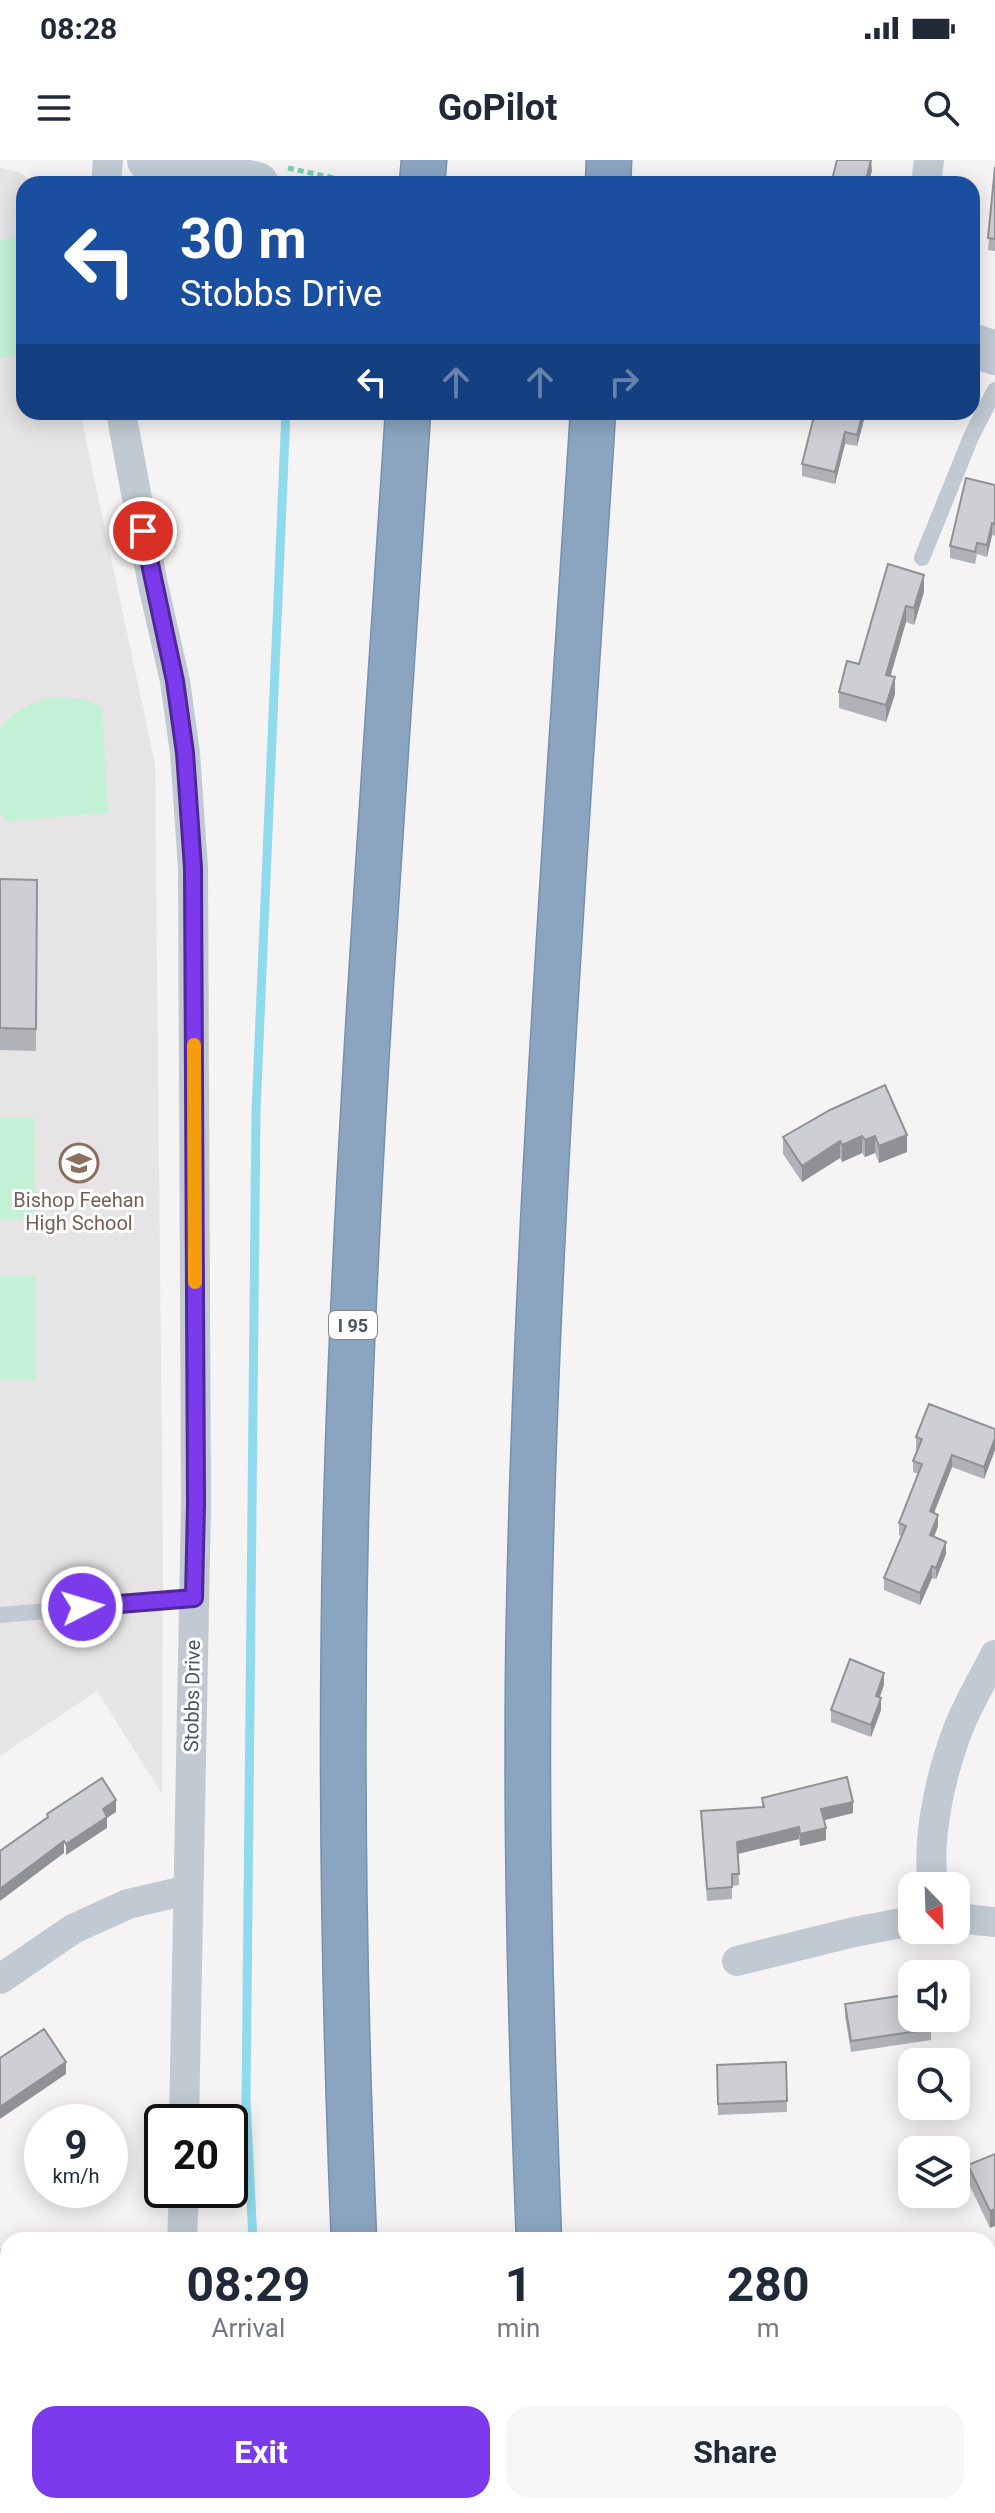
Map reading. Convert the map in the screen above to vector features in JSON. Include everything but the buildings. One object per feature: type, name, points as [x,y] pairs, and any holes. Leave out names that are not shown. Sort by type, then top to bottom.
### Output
[{"type":"highway","name":"I 95","points":[[354,2232],[344,1902],[346,1515],[361,1171],[408,420]]},
{"type":"highway","points":[[539,2232],[528,1812],[532,1502],[544,1205],[593,420]]},
{"type":"main road","points":[[149,160],[268,175]]},
{"type":"street","name":"Stobbs Drive","points":[[122,420],[153,585],[175,681],[185,753],[193,868],[196,1504],[184,2104]]},
{"type":"street","points":[[931,1872],[938,1799],[961,1722],[995,1655]]},
{"type":"street","points":[[0,1979],[73,1929],[128,1904],[188,1890]]},
{"type":"street","points":[[970,1919],[995,1922]]},
{"type":"street","points":[[737,1961],[898,1924]]},
{"type":"street","points":[[182,2232],[183,2208]]},
{"type":"lane","points":[[980,419],[995,390]]},
{"type":"lane","points":[[922,558],[980,420]]},
{"type":"lane","points":[[0,1615],[194,1598]]},
{"type":"shaded area","name":"Bishop Feehan High School","points":[[0,168],[24,176],[16,176],[16,420],[82,420],[155,764],[163,1562],[162,1794],[97,1691],[0,1756]]},
{"type":"green space","points":[[16,237],[16,355],[0,358],[0,240]]},
{"type":"green space","points":[[53,697],[87,700],[102,708],[108,813],[6,821],[0,813],[0,729],[24,708]]},
{"type":"green space","points":[[0,1117],[34,1117],[35,1220],[0,1220]]},
{"type":"green space","points":[[0,1276],[36,1276],[36,1379],[0,1379]]},
{"type":"waterway","points":[[253,2232],[246,2102],[256,1112],[286,420]]},
{"type":"slow traffic","points":[[194,1045],[195,1282]]},
{"type":"place","name":"Bishop Feehan High School","points":[[79,1163]]},
{"type":"route","points":[[82,1607],[194,1598],[196,1162],[193,868],[185,753],[175,681],[143,531]]}]
